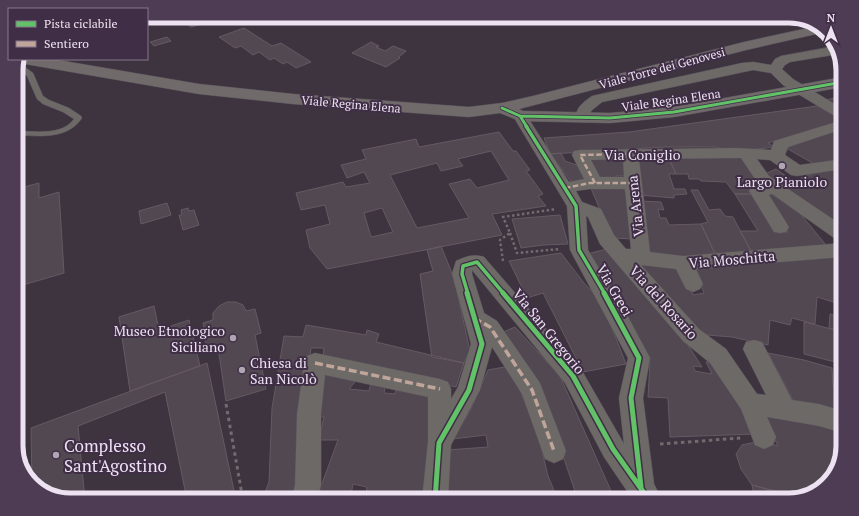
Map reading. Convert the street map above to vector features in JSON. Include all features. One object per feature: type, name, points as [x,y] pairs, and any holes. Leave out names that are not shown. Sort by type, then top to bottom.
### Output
[{"type":"main road","name":"Viale Torre dei Genovesi","points":[[511,112],[744,46],[811,31]]},
{"type":"main road","name":"Viale Regina Elena","points":[[31,60],[199,89],[285,99],[469,112],[511,112],[584,118],[610,118],[674,112],[836,83]]},
{"type":"street","points":[[776,70],[780,62],[786,59],[832,51]]},
{"type":"street","points":[[584,118],[584,110],[590,103],[605,98],[742,66],[753,66],[776,70],[788,82],[836,111]]},
{"type":"street","name":"Via Greci","points":[[511,112],[576,206],[579,250],[619,319],[639,358],[631,398],[644,493]]},
{"type":"street","points":[[836,126],[780,144],[777,152],[797,171],[836,165]]},
{"type":"street","name":"Via Coniglio","points":[[595,183],[580,155],[741,154],[777,152]]},
{"type":"street","name":"Via Arena","points":[[630,154],[632,183],[631,256]]},
{"type":"street","points":[[741,154],[770,184],[836,230]]},
{"type":"street","points":[[565,188],[595,183],[632,183]]},
{"type":"street","points":[[770,184],[758,191],[780,227]]},
{"type":"street","name":"Via del Rosario","points":[[576,206],[595,213],[607,239],[631,256],[691,336],[718,356],[750,403],[764,437]]},
{"type":"street","name":"Via Moschitta","points":[[631,256],[683,263],[836,251]]},
{"type":"street","points":[[439,443],[468,390],[482,344],[462,274],[464,266],[469,263],[482,268]]},
{"type":"street","points":[[683,263],[693,284]]},
{"type":"street","name":"Via San Gregorio","points":[[482,268],[574,376],[613,449],[642,493]]},
{"type":"street","points":[[474,318],[490,327],[532,390],[554,451]]},
{"type":"street","points":[[754,349],[785,409]]},
{"type":"street","points":[[306,493],[308,485],[309,414],[315,363],[440,389],[439,443],[435,493]]},
{"type":"street","points":[[750,403],[819,415],[836,420]]},
{"type":"lane","points":[[23,69],[30,75],[40,97],[46,102],[66,110],[78,118],[70,127],[55,132],[23,133]]},
{"type":"path","points":[[576,206],[503,217],[517,253],[551,249],[579,250]]},
{"type":"path","points":[[482,268],[504,264],[500,240],[510,233]]},
{"type":"path","points":[[226,404],[242,493]]},
{"type":"path","points":[[658,436],[660,444],[764,437]]},
{"type":"building","points":[[185,23],[207,23],[191,27]]},
{"type":"building","points":[[244,28],[272,46],[281,43],[311,62],[296,68],[287,62],[283,64],[274,58],[270,60],[259,52],[253,55],[241,46],[235,48],[219,37]]},
{"type":"building","points":[[167,37],[171,41],[154,46],[150,42]]},
{"type":"building","points":[[371,42],[379,46],[376,47],[385,51],[393,46],[406,51],[399,57],[400,58],[386,67],[352,53]]},
{"type":"building","points":[[836,98],[836,106],[826,100]]},
{"type":"building","points":[[817,106],[836,115],[836,122],[768,143],[774,147],[733,152],[715,147],[664,147],[550,154],[544,138],[629,132]]},
{"type":"building","points":[[836,130],[836,161],[816,165],[786,148]]},
{"type":"building","points":[[499,132],[530,170],[526,171],[543,194],[538,196],[546,206],[492,214],[502,235],[327,269],[310,248],[306,230],[330,224],[325,205],[301,210],[296,193],[343,182],[346,187],[370,183],[364,172],[347,178],[341,165],[366,159],[362,150],[416,139],[419,147]],"holes":[[[491,151],[509,180],[477,188],[470,179],[449,184],[469,218],[417,228],[390,175],[437,163],[441,171],[463,166],[458,159]],[[382,208],[393,232],[371,237],[364,213]]]},
{"type":"building","points":[[561,153],[565,161],[582,167],[590,181],[573,184],[550,154]]},
{"type":"building","points":[[668,156],[741,157],[762,186],[753,186],[756,194],[735,194],[726,182],[701,181],[699,179],[689,179],[688,174],[676,174]]},
{"type":"building","points":[[587,157],[625,158],[628,176],[616,176],[617,179],[598,180]]},
{"type":"building","points":[[634,159],[670,161],[676,174],[669,174],[674,189],[685,189],[687,194],[674,195],[674,198],[639,195]]},
{"type":"building","points":[[836,167],[836,224],[765,174],[776,169],[793,181],[823,170]]},
{"type":"building","points":[[39,183],[39,198],[59,192],[64,273],[23,285],[23,187]]},
{"type":"building","points":[[590,186],[623,186],[628,198],[633,239],[612,238]]},
{"type":"building","points":[[691,190],[698,190],[709,210],[720,209],[725,216],[733,217],[751,251],[716,256],[701,224],[708,222]]},
{"type":"building","points":[[775,193],[794,206],[826,245],[751,251],[740,231],[758,231],[735,194],[756,194],[780,233],[788,232],[764,195]]},
{"type":"building","points":[[640,201],[661,202],[664,210],[658,209],[660,218],[666,218],[669,225],[701,224],[716,256],[677,258],[644,253]]},
{"type":"building","points":[[167,203],[171,215],[141,224],[139,211]]},
{"type":"building","points":[[188,208],[189,211],[194,210],[199,225],[183,230],[179,215],[182,215],[181,210]]},
{"type":"building","points":[[560,215],[568,244],[521,248],[512,219]]},
{"type":"building","points":[[441,246],[454,278],[470,351],[464,363],[432,357],[420,274],[433,271],[427,250]]},
{"type":"building","points":[[607,249],[679,331],[702,367],[693,366],[695,371],[712,374],[706,362],[714,362],[756,434],[670,437],[668,398],[648,397],[650,363],[624,314],[587,254]]},
{"type":"building","points":[[561,253],[597,297],[607,315],[626,364],[583,372],[543,293],[527,298],[509,261]]},
{"type":"building","points":[[836,256],[836,303],[817,297],[815,324],[792,318],[790,325],[770,320],[768,345],[732,337],[695,334],[638,264],[677,268],[681,270],[693,295],[704,293],[695,270]]},
{"type":"building","name":"Chiesa di San Nicolò","points":[[227,302],[236,302],[243,305],[246,311],[255,309],[261,333],[255,335],[266,389],[226,401],[218,347],[207,351],[203,323],[213,320],[213,313],[219,306]]},
{"type":"building","points":[[154,306],[159,330],[189,320],[200,366],[130,391],[119,317]]},
{"type":"building","points":[[830,314],[836,316],[836,330],[829,328]]},
{"type":"building","points":[[804,322],[836,330],[836,362],[804,354]]},
{"type":"building","points":[[306,325],[366,335],[367,330],[379,334],[376,342],[464,363],[456,387],[323,358],[324,348],[311,348],[300,434],[296,493],[265,493],[269,482],[272,408],[284,336],[303,337]]},
{"type":"building","points":[[515,327],[560,376],[612,493],[576,493],[538,382],[501,333]]},
{"type":"building","points":[[768,353],[804,360],[832,368],[833,386],[836,387],[836,411],[793,400]]},
{"type":"building","name":"Complesso Sant'Agostino","points":[[207,363],[235,493],[186,493],[165,392],[78,426],[84,493],[64,493],[46,487],[33,475],[31,428]]},
{"type":"building","points":[[510,366],[538,434],[548,476],[555,493],[448,493],[447,450],[488,447],[486,435],[453,439],[470,411],[488,370]]},
{"type":"building","points":[[320,371],[360,376],[349,389],[369,391],[372,379],[386,382],[384,393],[395,394],[397,385],[431,393],[425,493],[366,493],[367,487],[353,484],[351,493],[319,493],[338,440],[319,440],[324,417],[312,416]]},
{"type":"building","points":[[763,415],[836,429],[836,452],[830,470],[818,483],[812,487],[795,493],[782,493],[752,485],[741,469],[736,454],[742,445],[760,441],[778,446]]},
{"type":"building","points":[[752,485],[783,493],[754,493]]},
{"type":"marked path","points":[[595,183],[580,155],[630,154]]},
{"type":"marked path","points":[[565,188],[590,183],[632,183]]},
{"type":"marked path","points":[[474,318],[490,327],[532,390],[554,451]]},
{"type":"marked path","points":[[315,363],[440,389]]},
{"type":"cycle path","points":[[502,108],[520,116],[610,118],[674,112],[836,83]]},
{"type":"cycle path","points":[[520,116],[576,206],[579,250],[619,319],[639,358],[631,398],[641,487]]},
{"type":"cycle path","points":[[435,493],[439,443],[469,390],[482,344],[462,274],[463,266],[469,263],[477,262],[573,376],[613,449],[644,493]]},
{"type":"place","name":"Largo Pianiolo","points":[[782,166]]},
{"type":"place","name":"Museo Etnologico Siciliano","points":[[233,338]]},
{"type":"place","name":"Chiesa di San Nicolò","points":[[242,370]]},
{"type":"place","name":"Complesso Sant'Agostino","points":[[56,455]]}]
